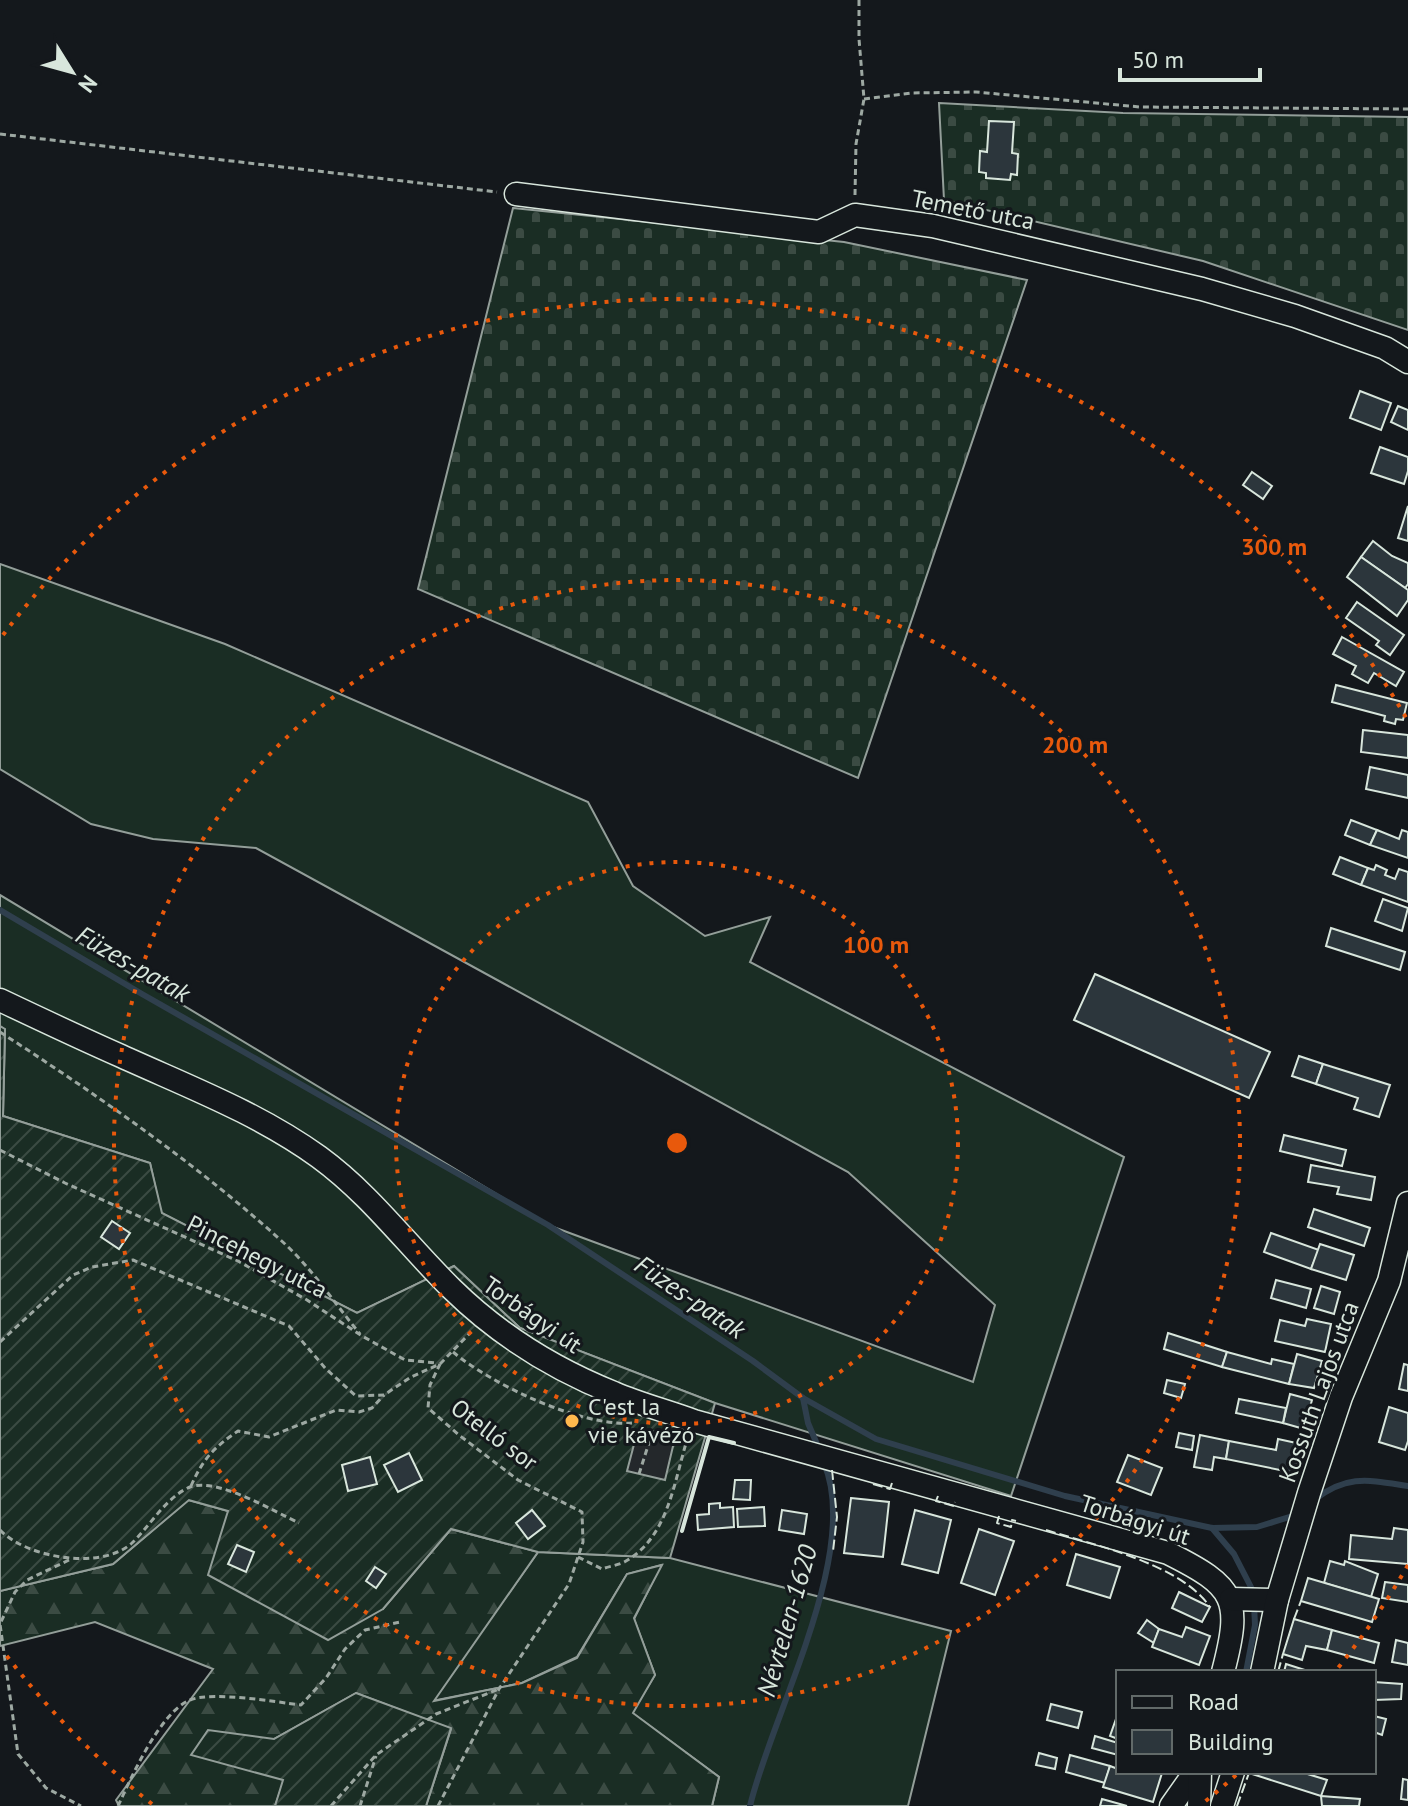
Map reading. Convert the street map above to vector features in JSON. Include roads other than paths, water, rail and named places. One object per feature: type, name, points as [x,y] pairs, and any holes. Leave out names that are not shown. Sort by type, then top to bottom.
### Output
[{"type":"street","name":"Temető utca","points":[[516,194],[819,232],[855,215],[933,226],[1202,289],[1310,321],[1385,348],[1408,362]]},
{"type":"street","name":"Torbágyi út","points":[[0,1000],[218,1098],[307,1149],[367,1196],[452,1289],[484,1317],[535,1355],[581,1379],[617,1395],[694,1421],[1168,1553],[1207,1573],[1231,1599]]},
{"type":"street","name":"Kossuth Lajos utca","points":[[1262,1670],[1277,1600],[1309,1493],[1341,1397],[1389,1281],[1408,1203]]},
{"type":"street","points":[[1223,1670],[1234,1623],[1231,1599],[1277,1600]]},
{"type":"street","points":[[1171,1806],[1195,1774]]},
{"type":"street","points":[[1197,1774],[1199,1806]]},
{"type":"street","points":[[1222,1806],[1232,1774]]},
{"type":"waterway","name":"Füzes-patak","points":[[0,910],[548,1225],[753,1361],[803,1398],[876,1439],[1065,1496],[1212,1528],[1257,1527],[1296,1515]]},
{"type":"waterway","name":"Névtelen-1620","points":[[803,1398],[808,1423],[819,1449]]},
{"type":"waterway","name":"Névtelen-1620","points":[[750,1806],[823,1587],[831,1541],[833,1500],[824,1463]]},
{"type":"waterway","name":"Füzes-patak","points":[[1314,1500],[1337,1486],[1359,1481],[1408,1486]]},
{"type":"waterway","points":[[1212,1528],[1234,1554],[1254,1593]]},
{"type":"waterway","points":[[1246,1670],[1255,1625],[1254,1604]]},
{"type":"place","name":"C'est la vie kávézó","points":[[572,1421]]}]
